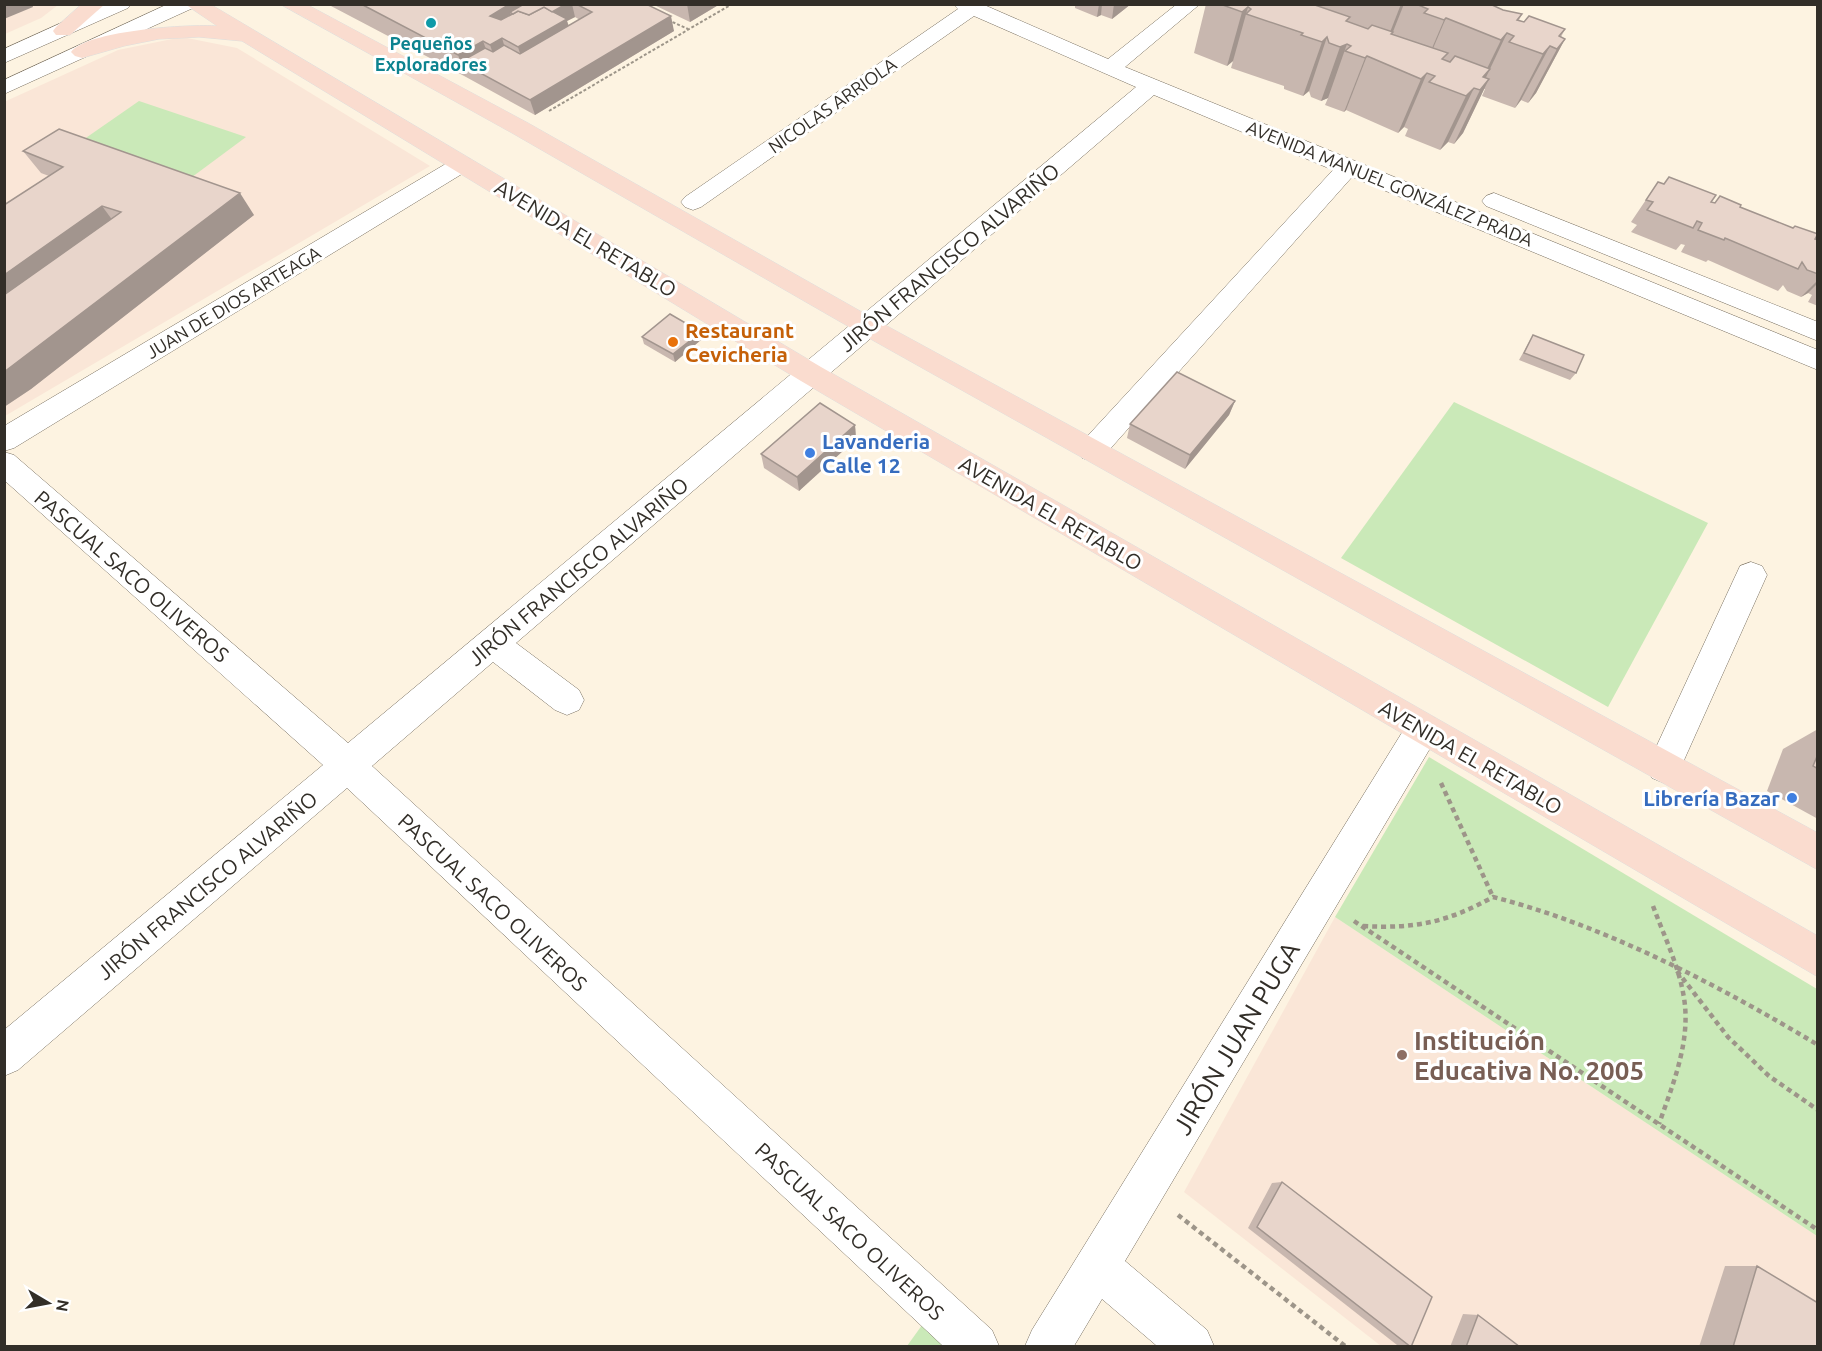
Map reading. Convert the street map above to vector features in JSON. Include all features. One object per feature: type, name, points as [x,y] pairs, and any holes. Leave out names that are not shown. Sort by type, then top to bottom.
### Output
[{"type":"main road","points":[[63,31],[95,4]]},
{"type":"main road","name":"AVENIDA EL RETABLO","points":[[195,4],[811,374],[1818,958]]},
{"type":"main road","points":[[292,5],[520,128],[867,326],[1818,853]]},
{"type":"main road","points":[[82,52],[122,39],[173,32],[220,32],[251,39]]},
{"type":"street","points":[[4,57],[121,4]]},
{"type":"street","points":[[4,88],[186,4]]},
{"type":"street","name":"AVENIDA MANUEL GONZÁLEZ PRADA","points":[[1013,4],[1130,53],[1157,76]]},
{"type":"street","points":[[1111,68],[1190,4]]},
{"type":"street","name":"AVENIDA MANUEL GONZÁLEZ PRADA","points":[[968,6],[1111,68],[1157,76],[1354,152],[1818,361]]},
{"type":"street","name":"NICOLAS ARRIOLA","points":[[693,202],[968,6]]},
{"type":"street","name":"JIRÓN FRANCISCO ALVARIÑO","points":[[4,1056],[811,374],[1157,76]]},
{"type":"street","points":[[1092,450],[1354,152]]},
{"type":"street","name":"JUAN DE DIOS ARTEAGA","points":[[4,440],[462,164]]},
{"type":"street","name":"AVENIDA MANUEL GONZÁLEZ PRADA","points":[[1474,193],[1818,332]]},
{"type":"street","name":"PASCUAL SACO OLIVEROS","points":[[4,463],[348,765],[377,796],[976,1347]]},
{"type":"street","points":[[1664,768],[1750,575]]},
{"type":"street","points":[[492,643],[567,700]]},
{"type":"street","name":"JIRÓN JUAN PUGA","points":[[1048,1347],[1423,729]]},
{"type":"street","points":[[1097,1266],[1191,1347]]},
{"type":"path","points":[[520,128],[732,4]]},
{"type":"path","points":[[667,20],[689,30]]},
{"type":"path","points":[[1438,775],[1493,897]]},
{"type":"path","points":[[1362,926],[1425,927],[1464,914],[1493,897],[1522,904],[1675,968],[1780,1022],[1818,1045]]},
{"type":"path","points":[[1652,904],[1684,998],[1685,1029],[1674,1078],[1659,1124]]},
{"type":"path","points":[[1348,917],[1818,1230]]},
{"type":"path","points":[[1675,968],[1728,1037],[1769,1076],[1818,1110]]},
{"type":"path","points":[[1145,1189],[1345,1347]]},
{"type":"shaded area","points":[[5,5],[58,5],[41,18],[5,34]]},
{"type":"shaded area","points":[[182,37],[237,48],[430,166],[5,416],[4,102],[118,50]]},
{"type":"shaded area","name":"Institución Educativa No. 2005","points":[[1335,917],[1817,1236],[1817,1346],[1381,1346],[1184,1192]]},
{"type":"green space","points":[[139,101],[246,137],[188,180],[80,142]]},
{"type":"green space","points":[[1454,402],[1708,523],[1608,707],[1341,558]]},
{"type":"green space","points":[[1429,757],[1817,989],[1817,1236],[1335,917]]},
{"type":"green space","points":[[925,1321],[951,1346],[907,1346]]},
{"type":"building","points":[[361,4],[510,4],[490,16],[501,20],[518,11],[529,15],[544,7],[567,19],[518,47],[502,38],[490,45],[483,41],[458,55]]},
{"type":"building","points":[[524,4],[566,4],[552,12],[544,7],[529,15],[518,11],[513,14],[510,12]]},
{"type":"building","points":[[576,4],[646,4],[671,16],[530,100],[460,62],[485,48],[493,52],[504,45],[520,54],[592,12]]},
{"type":"building","points":[[1220,4],[1312,4],[1350,17],[1346,21],[1368,29],[1372,25],[1393,32],[1391,34],[1448,53],[1442,59],[1450,62],[1455,56],[1490,69],[1483,77],[1489,79],[1480,90],[1474,88],[1466,96],[1429,82],[1435,76],[1427,73],[1421,79],[1367,56],[1365,58],[1345,51],[1351,46],[1347,44],[1340,47],[1329,43],[1327,37],[1322,42],[1301,35],[1303,33],[1246,14],[1251,9],[1248,7],[1242,12]]},
{"type":"building","points":[[1416,4],[1490,4],[1503,10],[1522,14],[1517,20],[1524,22],[1529,16],[1565,29],[1559,36],[1565,39],[1557,49],[1550,46],[1543,54],[1509,42],[1514,36],[1507,33],[1501,40],[1446,18],[1444,20],[1424,13],[1428,9]]},
{"type":"building","points":[[59,129],[240,193],[4,372],[4,295],[121,212],[102,206],[4,275],[4,205],[63,167],[23,151]]},
{"type":"building","points":[[1669,177],[1716,195],[1711,202],[1715,203],[1720,196],[1741,205],[1740,207],[1793,228],[1795,226],[1818,234],[1815,239],[1818,240],[1818,274],[1807,270],[1802,262],[1798,269],[1725,238],[1724,240],[1698,230],[1702,223],[1697,221],[1693,228],[1647,210],[1653,202],[1646,200],[1658,182],[1664,184]]},
{"type":"building","name":"Restaurant Cevicheria","points":[[670,314],[701,332],[673,354],[642,337]]},
{"type":"building","points":[[1533,335],[1584,355],[1576,373],[1524,353]]},
{"type":"building","points":[[1177,372],[1235,401],[1190,455],[1130,424]]},
{"type":"building","points":[[820,403],[855,425],[797,477],[761,454]]},
{"type":"building","points":[[1818,754],[1818,769],[1813,766]]},
{"type":"building","points":[[1282,1182],[1432,1297],[1411,1347],[1257,1227]]},
{"type":"building","points":[[1757,1266],[1818,1303],[1818,1347],[1733,1347]]},
{"type":"building","points":[[1478,1315],[1520,1347],[1466,1347]]},
{"type":"place","name":"Pequeños Exploradores","points":[[431,23]]},
{"type":"place","name":"Restaurant Cevicheria","points":[[673,342]]},
{"type":"place","name":"Lavanderia Calle 12","points":[[810,453]]},
{"type":"place","name":"Librería Bazar","points":[[1792,798]]},
{"type":"place","name":"Institución Educativa No. 2005","points":[[1402,1055]]}]
